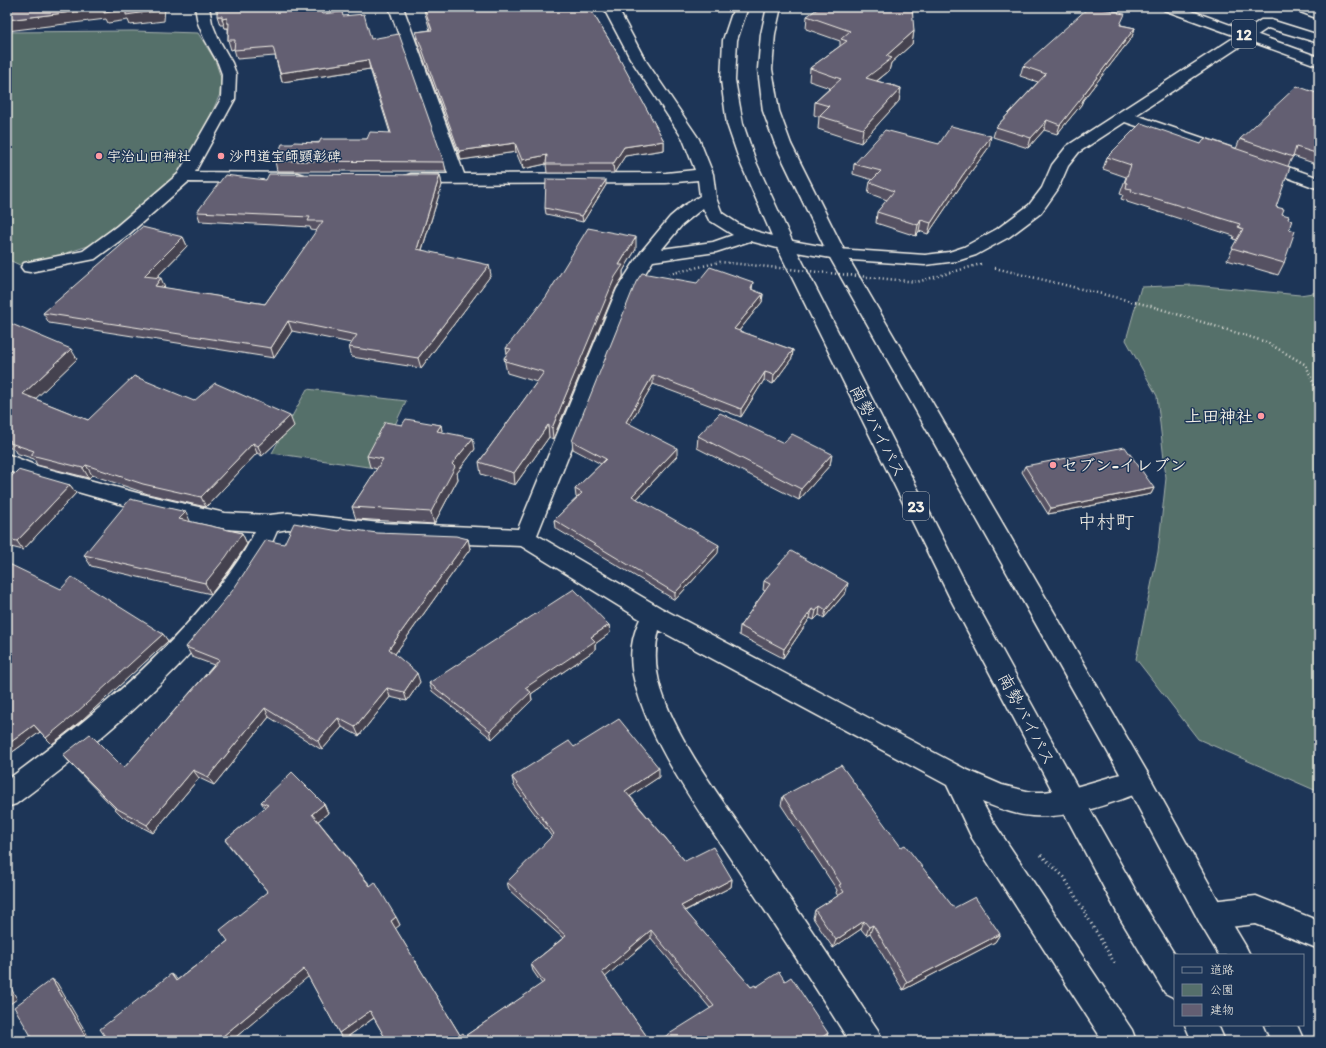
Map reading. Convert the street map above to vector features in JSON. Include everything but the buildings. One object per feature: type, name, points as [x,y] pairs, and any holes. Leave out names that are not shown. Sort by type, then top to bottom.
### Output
[{"type":"main road","points":[[30,267],[89,254],[123,230],[184,177],[228,99],[229,74],[226,62],[211,38],[205,23],[202,7]]},
{"type":"main road","points":[[396,7],[458,179]]},
{"type":"main road","points":[[610,7],[637,58],[691,139],[706,174],[708,198],[715,216],[734,229],[749,235],[785,245],[837,254],[925,260],[951,257],[970,251],[1003,232],[1035,209],[1050,189],[1060,165],[1074,150],[1266,23],[1319,38]]},
{"type":"main road","name":"南勢バイパス","points":[[741,7],[730,40],[728,80],[735,124],[748,162],[785,245],[962,598],[1131,910],[1174,982]]},
{"type":"main road","points":[[774,7],[768,34],[766,53],[767,90],[783,144],[837,254],[1138,781],[1211,915],[1234,954]]},
{"type":"main road","name":"12","points":[[1169,7],[1319,62]]},
{"type":"main road","points":[[1300,7],[1319,15]]},
{"type":"main road","points":[[1124,116],[1319,184]]},
{"type":"main road","points":[[394,179],[666,178],[706,174]]},
{"type":"main road","points":[[184,177],[308,178]]},
{"type":"main road","points":[[525,538],[626,289],[647,256],[676,221],[688,210],[708,198]]},
{"type":"main road","points":[[647,256],[716,247],[749,235]]},
{"type":"main road","points":[[7,462],[32,472],[141,502],[225,521],[269,523],[288,521],[380,532],[525,538],[653,614],[956,777],[996,796],[1031,804],[1071,801],[1138,781]]},
{"type":"main road","points":[[7,795],[104,722],[160,669],[199,629],[234,584],[263,539],[269,523]]},
{"type":"main road","points":[[653,614],[647,628],[643,656],[645,674],[658,713],[675,750],[727,830],[815,959],[867,1041]]},
{"type":"main road","points":[[956,777],[982,829],[1121,1041]]},
{"type":"main road","points":[[1211,915],[1256,910],[1319,936]]},
{"type":"main road","points":[[1201,1026],[1210,1041]]},
{"type":"main road","points":[[1280,1026],[1290,1041]]},
{"type":"path","points":[[669,274],[720,262],[917,282],[981,264],[970,251]]},
{"type":"path","points":[[989,266],[1151,306],[1266,342],[1306,365],[1319,397]]},
{"type":"green space","name":"宇治山田神社","points":[[133,31],[198,33],[215,60],[221,78],[220,94],[201,137],[179,176],[91,245],[24,267],[7,259],[7,32]]},
{"type":"green space","points":[[1193,285],[1300,295],[1319,292],[1319,792],[1198,739],[1136,659],[1158,552],[1166,478],[1157,396],[1126,340],[1141,287]]},
{"type":"green space","points":[[307,389],[406,401],[375,468],[272,453]]},
{"type":"place","name":"宇治山田神社","points":[[99,156]]},
{"type":"place","name":"沙門道宝師顕彰碑","points":[[221,156]]},
{"type":"place","name":"上田神社","points":[[1261,416]]},
{"type":"place","name":"セブン-イレブン","points":[[1053,465]]},
{"type":"district","name":"中村町","points":[[1106,521]]}]
